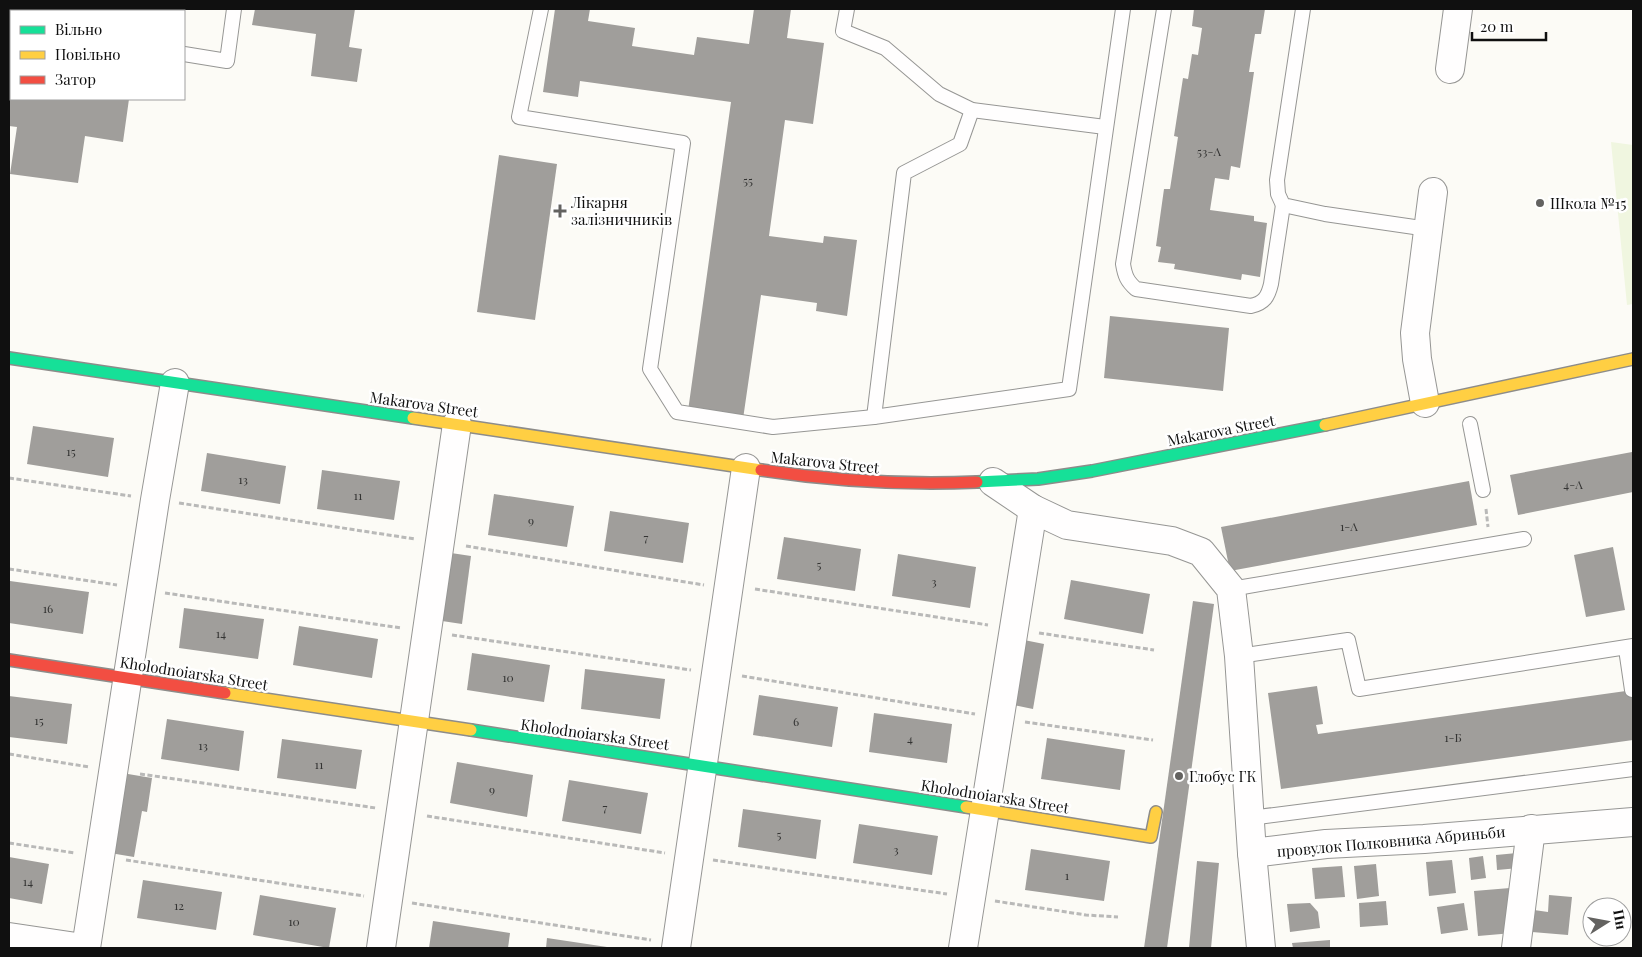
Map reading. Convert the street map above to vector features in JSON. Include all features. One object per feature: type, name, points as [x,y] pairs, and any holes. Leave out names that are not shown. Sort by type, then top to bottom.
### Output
[{"type":"street","points":[[1450,69],[1458,9]]},
{"type":"street","points":[[1425,403],[1417,359],[1415,333],[1434,192]]},
{"type":"street","name":"Makarova Street","points":[[9,358],[821,479],[873,483],[993,482],[1038,479],[1092,471],[1633,359]]},
{"type":"street","points":[[9,937],[84,948],[101,856],[154,500],[175,383]]},
{"type":"street","points":[[381,948],[386,900],[401,812],[457,424]]},
{"type":"street","points":[[676,946],[718,671],[746,468]]},
{"type":"street","points":[[993,482],[1033,509],[1067,525],[1172,541],[1201,552],[1231,589],[1239,656],[1252,853],[1261,948]]},
{"type":"street","points":[[963,948],[1033,509]]},
{"type":"street","name":"Kholodnoiarska Street","points":[[9,660],[414,723],[704,765],[1151,837],[1156,812]]},
{"type":"street","name":"провулок Полковника Абриньби","points":[[1252,853],[1326,844],[1424,839],[1633,822]]},
{"type":"street","points":[[1516,948],[1531,829]]},
{"type":"lane","points":[[185,54],[227,61],[234,9]]},
{"type":"lane","points":[[540,9],[518,117],[683,143],[650,369],[677,412],[773,427],[874,417],[1069,389],[1123,9]]},
{"type":"lane","points":[[847,9],[844,31],[885,48],[940,94],[972,110],[1105,127]]},
{"type":"lane","points":[[1164,9],[1123,264],[1129,283],[1136,288],[1251,306],[1259,304],[1268,297],[1271,284],[1284,205],[1278,194],[1277,180],[1303,9]]},
{"type":"lane","points":[[874,417],[904,173],[960,144],[972,110]]},
{"type":"lane","points":[[1284,205],[1325,214],[1428,229]]},
{"type":"lane","points":[[1470,424],[1482,490]]},
{"type":"lane","points":[[1231,589],[1524,539]]},
{"type":"lane","points":[[1239,656],[1348,640],[1359,688],[1630,647],[1632,690]]},
{"type":"lane","points":[[1250,818],[1633,769]]},
{"type":"path","points":[[9,478],[717,587],[730,584],[1154,650]]},
{"type":"path","points":[[1482,490],[1491,545]]},
{"type":"path","points":[[9,569],[638,663],[718,671],[1081,732],[1153,740]]},
{"type":"path","points":[[9,754],[689,856],[1086,914],[1118,917]]},
{"type":"path","points":[[9,843],[676,946]]},
{"type":"green space","points":[[1611,142],[1633,145],[1633,304],[1627,305]]},
{"type":"building","points":[[255,9],[355,9],[349,47],[362,49],[357,82],[311,76],[316,34],[252,25]]},
{"type":"building","points":[[555,9],[590,9],[588,21],[635,28],[632,46],[694,55],[697,37],[749,44],[754,9],[791,9],[787,38],[824,43],[813,124],[785,120],[769,236],[823,243],[824,236],[857,240],[847,316],[816,311],[817,303],[761,295],[743,419],[688,411],[731,102],[580,81],[578,97],[543,92]]},
{"type":"building","points":[[1194,9],[1265,9],[1261,34],[1255,34],[1249,72],[1254,72],[1240,168],[1231,166],[1229,180],[1215,178],[1210,210],[1254,216],[1254,221],[1267,223],[1260,277],[1242,274],[1241,280],[1174,269],[1175,264],[1158,262],[1161,247],[1156,246],[1164,189],[1170,189],[1178,137],[1174,136],[1183,78],[1188,79],[1192,54],[1198,55],[1202,28],[1192,26]]},
{"type":"building","points":[[9,67],[10,100],[129,100],[123,142],[85,136],[78,183],[10,174],[17,127],[9,126]]},
{"type":"building","points":[[499,155],[557,164],[535,320],[477,312]]},
{"type":"building","points":[[1110,316],[1229,328],[1223,391],[1104,378]]},
{"type":"building","points":[[33,426],[114,438],[108,477],[27,464]]},
{"type":"building","points":[[1632,452],[1633,492],[1518,515],[1510,475]]},
{"type":"building","points":[[207,453],[286,466],[280,504],[201,491]]},
{"type":"building","points":[[322,470],[400,481],[394,520],[317,509]]},
{"type":"building","points":[[1469,481],[1477,525],[1230,571],[1221,527]]},
{"type":"building","points":[[494,494],[574,506],[567,547],[488,535]]},
{"type":"building","points":[[610,511],[689,523],[683,563],[604,551]]},
{"type":"building","points":[[784,537],[861,549],[855,591],[777,579]]},
{"type":"building","points":[[1613,547],[1625,610],[1586,617],[1574,555]]},
{"type":"building","points":[[451,553],[471,556],[462,624],[442,621]]},
{"type":"building","points":[[898,554],[976,567],[970,608],[892,596]]},
{"type":"building","points":[[1071,580],[1150,594],[1143,634],[1064,619]]},
{"type":"building","points":[[10,581],[89,592],[83,634],[9,623]]},
{"type":"building","name":"Глобус ГК","points":[[1193,601],[1214,604],[1167,948],[1144,948]]},
{"type":"building","points":[[184,608],[264,619],[258,659],[179,648]]},
{"type":"building","points":[[299,626],[378,639],[372,678],[293,665]]},
{"type":"building","points":[[1024,640],[1044,644],[1033,709],[1013,705]]},
{"type":"building","points":[[472,653],[550,665],[544,702],[467,690]]},
{"type":"building","points":[[585,669],[665,679],[660,719],[581,709]]},
{"type":"building","points":[[1317,686],[1323,724],[1316,725],[1318,734],[1633,690],[1633,740],[1281,789],[1268,693]]},
{"type":"building","points":[[759,695],[838,707],[832,747],[753,735]]},
{"type":"building","points":[[9,696],[72,704],[67,744],[9,737]]},
{"type":"building","points":[[874,713],[952,724],[947,763],[869,752]]},
{"type":"building","points":[[167,719],[244,731],[239,771],[161,759]]},
{"type":"building","points":[[1047,738],[1125,750],[1120,790],[1041,779]]},
{"type":"building","points":[[282,739],[362,750],[356,789],[277,778]]},
{"type":"building","points":[[457,762],[533,775],[527,817],[450,803]]},
{"type":"building","points":[[122,773],[152,778],[147,812],[142,811],[134,857],[110,853]]},
{"type":"building","points":[[569,780],[648,793],[641,834],[562,821]]},
{"type":"building","points":[[743,809],[821,820],[816,859],[738,847]]},
{"type":"building","points":[[859,824],[938,836],[932,875],[853,863]]},
{"type":"building","points":[[1031,849],[1110,861],[1104,901],[1025,890]]},
{"type":"building","points":[[1517,853],[1519,868],[1497,870],[1496,855]]},
{"type":"building","points":[[1483,856],[1486,878],[1471,880],[1469,858]]},
{"type":"building","points":[[9,857],[49,864],[42,904],[9,898]]},
{"type":"building","points":[[1452,860],[1456,893],[1429,896],[1426,862]]},
{"type":"building","points":[[1197,861],[1219,863],[1211,948],[1189,948]]},
{"type":"building","points":[[1376,864],[1379,896],[1357,899],[1354,866]]},
{"type":"building","points":[[1342,866],[1345,897],[1315,899],[1312,868]]},
{"type":"building","points":[[143,880],[222,892],[216,930],[137,918]]},
{"type":"building","points":[[1510,888],[1513,933],[1478,936],[1474,891]]},
{"type":"building","points":[[260,895],[336,908],[329,948],[253,935]]},
{"type":"building","points":[[1549,895],[1572,897],[1568,935],[1532,932],[1534,910],[1548,912]]},
{"type":"building","points":[[1386,901],[1388,925],[1360,927],[1359,903]]},
{"type":"building","points":[[1310,903],[1318,912],[1320,928],[1290,932],[1287,904]]},
{"type":"building","points":[[1464,903],[1468,930],[1441,934],[1437,907]]},
{"type":"building","points":[[433,921],[510,933],[508,948],[429,948]]},
{"type":"building","points":[[547,938],[607,947],[607,948],[546,948]]},
{"type":"building","points":[[1330,940],[1330,948],[1293,948],[1292,943]]},
{"type":"traffic: fast","points":[[9,358],[413,418]]},
{"type":"traffic: fast","points":[[977,482],[1038,479],[1092,471],[1325,425]]},
{"type":"traffic: fast","points":[[471,730],[966,807]]},
{"type":"traffic: slow","points":[[1325,425],[1633,359]]},
{"type":"traffic: slow","points":[[413,418],[761,470]]},
{"type":"traffic: slow","points":[[225,693],[471,730]]},
{"type":"traffic: slow","points":[[966,807],[1151,837],[1156,812]]},
{"type":"traffic: jam","points":[[761,470],[869,481],[977,482]]},
{"type":"traffic: jam","points":[[9,660],[225,693]]},
{"type":"place","name":"Школа №15","points":[[1540,203]]},
{"type":"place","name":"Лікарня залізничників","points":[[560,211]]},
{"type":"place","name":"Глобус ГК","points":[[1179,776]]}]
